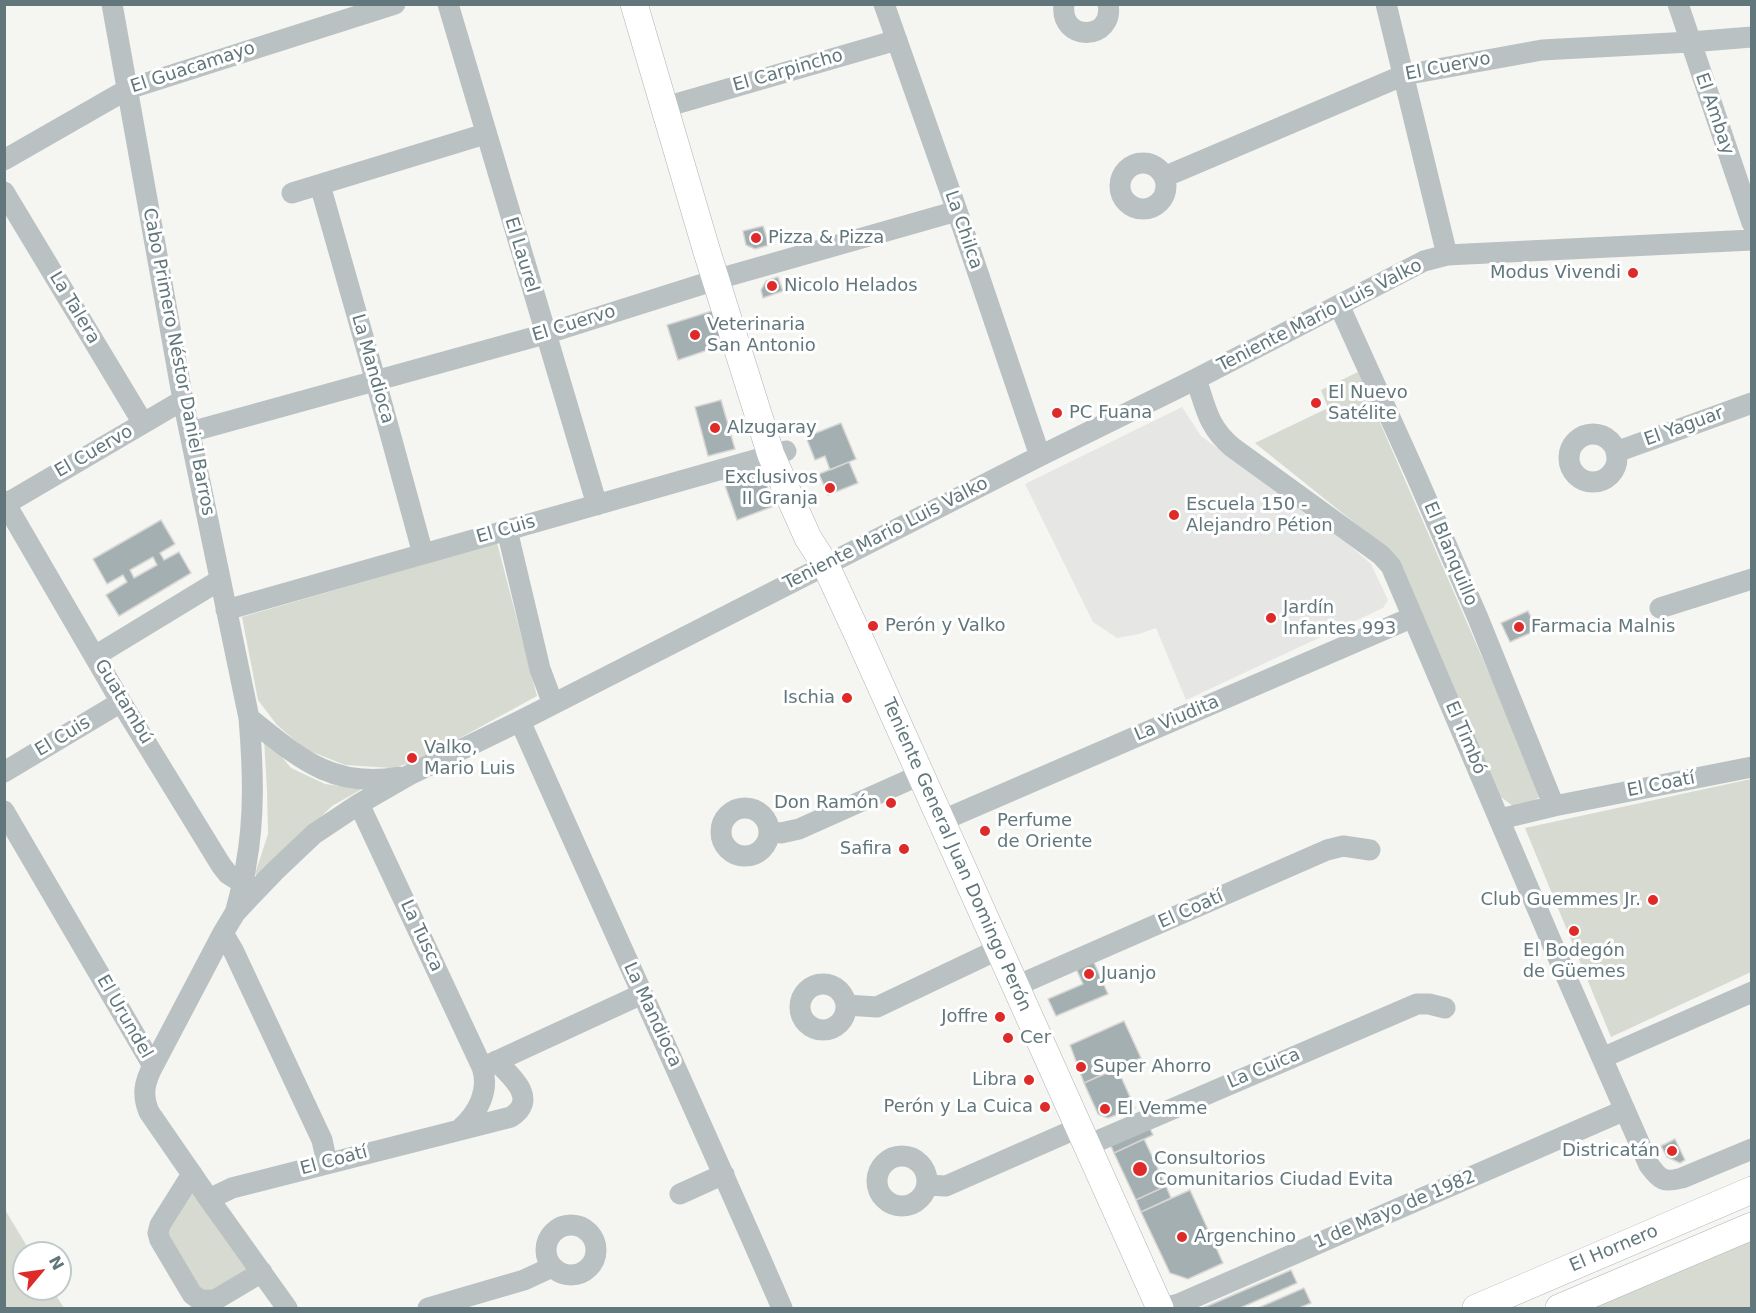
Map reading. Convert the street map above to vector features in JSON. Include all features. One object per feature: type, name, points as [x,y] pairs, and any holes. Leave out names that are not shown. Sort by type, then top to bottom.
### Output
[{"type":"main road","name":"Teniente General Juan Domingo Perón","points":[[634,4],[778,453],[808,538],[826,566],[858,635],[1160,1308]]},
{"type":"main road","name":"Teniente General Juan Domingo Perón","points":[[650,4],[679,102],[723,278]]},
{"type":"main road","name":"El Hornero","points":[[1476,1308],[1752,1190]]},
{"type":"main road","name":"El Hornero","points":[[1559,1308],[1592,1302],[1752,1226]]},
{"type":"street","name":"Cabo Primero Néstor Daniel Barros","points":[[112,4],[183,400],[249,718],[253,794],[249,888]]},
{"type":"street","name":"El Guacamayo","points":[[4,160],[128,88],[395,4]]},
{"type":"street","name":"El Laurel","points":[[448,4],[597,505]]},
{"type":"street","name":"La Chilca","points":[[884,4],[1040,456]]},
{"type":"street","points":[[1064,4],[1065,19],[1068,25],[1074,30],[1088,33],[1101,28],[1106,23],[1109,16],[1108,4]]},
{"type":"street","points":[[1386,4],[1447,255]]},
{"type":"street","name":"El Ambay","points":[[1678,4],[1752,223]]},
{"type":"street","name":"El Cuervo","points":[[1164,177],[1404,75],[1542,50],[1752,37]]},
{"type":"street","name":"El Carpincho","points":[[679,102],[897,40]]},
{"type":"street","points":[[292,193],[485,134]]},
{"type":"street","name":"La Mandioca","points":[[320,185],[423,554]]},
{"type":"street","name":"La Talera","points":[[4,192],[143,423]]},
{"type":"street","name":"El Cuervo","points":[[190,432],[545,334],[723,278],[957,211]]},
{"type":"street","name":"Teniente Mario Luis Valko","points":[[153,1066],[249,888],[275,871],[314,834],[359,804],[411,774],[520,721],[1040,456],[1196,380],[1424,261],[1447,255],[1752,240]]},
{"type":"street","name":"El Blanquillo","points":[[1339,305],[1478,618],[1554,806]]},
{"type":"street","name":"El Timbó","points":[[1196,380],[1210,423],[1219,436],[1381,555],[1391,566],[1649,1165],[1657,1176],[1664,1180],[1673,1180],[1752,1149]]},
{"type":"street","name":"El Cuervo","points":[[5,503],[183,400]]},
{"type":"street","name":"El Yaguar","points":[[1616,452],[1752,403]]},
{"type":"street","name":"El Cuis","points":[[226,610],[778,453]]},
{"type":"street","name":"Guatambú","points":[[5,503],[121,702],[221,865],[228,874],[249,888]]},
{"type":"street","points":[[507,530],[540,669],[553,704]]},
{"type":"street","points":[[1660,608],[1752,579]]},
{"type":"street","points":[[95,656],[220,580]]},
{"type":"street","name":"La Viudita","points":[[941,821],[1413,617]]},
{"type":"street","name":"El Cuis","points":[[4,772],[121,702]]},
{"type":"street","points":[[249,718],[306,762],[340,776],[373,780],[411,774]]},
{"type":"street","name":"La Mandioca","points":[[520,721],[782,1308]]},
{"type":"street","name":"El Coatí","points":[[1500,819],[1554,806],[1752,767]]},
{"type":"street","points":[[769,831],[781,833],[799,830],[920,775]]},
{"type":"street","name":"La Tusca","points":[[359,804],[489,1064]]},
{"type":"street","name":"El Urundel","points":[[4,811],[153,1066],[144,1090],[149,1112],[208,1199],[287,1308]]},
{"type":"street","name":"El Coatí","points":[[1016,986],[1328,850],[1343,846],[1370,850]]},
{"type":"street","points":[[223,933],[322,1140],[327,1163]]},
{"type":"street","points":[[846,1005],[877,1007],[999,949]]},
{"type":"street","points":[[1602,1058],[1752,992]]},
{"type":"street","points":[[461,1128],[471,1120],[481,1102],[489,1064],[642,994]]},
{"type":"street","name":"La Cuica","points":[[927,1185],[946,1186],[1082,1137],[1417,1004],[1445,1008]]},
{"type":"street","name":"El Coatí","points":[[208,1199],[232,1188],[461,1128],[512,1117],[519,1112],[523,1103],[522,1092],[518,1084],[489,1064]]},
{"type":"street","name":"1 de Mayo de 1982","points":[[1164,1308],[1179,1304],[1625,1110]]},
{"type":"street","points":[[192,1174],[160,1225],[158,1233],[192,1294],[200,1300],[215,1300],[262,1272]]},
{"type":"street","points":[[680,1194],[724,1174]]},
{"type":"street","points":[[428,1308],[524,1280],[552,1267]]},
{"type":"shaded area","points":[[1358,372],[1538,786],[1540,797],[1531,802],[1513,806],[1498,795],[1391,552],[1255,443],[1328,408],[1321,390]]},
{"type":"shaded area","name":"Escuela 150 - Alejandro Pétion","points":[[1182,407],[1201,436],[1349,545],[1371,564],[1388,600],[1383,608],[1186,700],[1156,628],[1117,638],[1093,622],[1025,484]]},
{"type":"shaded area","points":[[497,543],[537,696],[418,761],[392,768],[345,765],[305,749],[277,725],[258,700],[242,617]]},
{"type":"shaded area","points":[[264,739],[291,768],[325,784],[362,789],[332,806],[260,877],[255,874],[268,834]]},
{"type":"shaded area","name":"Club Guemmes Jr.","points":[[1751,779],[1751,972],[1611,1037],[1525,828]]},
{"type":"shaded area","points":[[193,1191],[252,1269],[213,1295],[200,1290],[166,1238],[165,1226]]},
{"type":"shaded area","points":[[4,1208],[24,1241],[12,1241],[12,1301],[60,1301],[64,1308],[5,1308]]},
{"type":"shaded area","points":[[1751,1241],[1751,1308],[1593,1308]]},
{"type":"building","name":"Pizza & Pizza","points":[[763,226],[769,245],[755,249],[746,245],[743,231]]},
{"type":"building","name":"Nicolo Helados","points":[[778,277],[783,291],[763,298],[761,290],[766,281]]},
{"type":"building","name":"Veterinaria San Antonio","points":[[712,311],[723,345],[678,360],[667,325]]},
{"type":"building","name":"Alzugaray","points":[[721,400],[735,449],[708,456],[695,407]]},
{"type":"building","points":[[841,423],[856,459],[830,470],[825,456],[815,460],[806,437]]},
{"type":"building","points":[[758,461],[774,506],[737,520],[721,474]]},
{"type":"building","points":[[849,462],[858,483],[828,495],[819,474]]},
{"type":"building","points":[[161,520],[175,544],[160,553],[164,560],[179,552],[191,573],[119,616],[106,595],[127,582],[123,575],[107,584],[93,559]],"holes":[[[153,557],[157,565],[134,578],[130,570]]]},
{"type":"building","name":"Farmacia Malnis","points":[[1528,611],[1537,630],[1510,642],[1501,623]]},
{"type":"building","points":[[1091,956],[1108,994],[1056,1016],[1048,999],[1083,984],[1074,964]]},
{"type":"building","points":[[1124,1021],[1141,1058],[1084,1083],[1070,1045]]},
{"type":"building","points":[[1117,1068],[1135,1108],[1108,1118],[1098,1114],[1084,1083]]},
{"type":"building","points":[[1146,1120],[1153,1135],[1114,1153],[1111,1146]]},
{"type":"building","name":"Consultorios Comunitarios Ciudad Evita","points":[[1144,1139],[1166,1186],[1136,1200],[1114,1153]]},
{"type":"building","name":"Districatán","points":[[1675,1139],[1685,1160],[1680,1163],[1667,1157],[1661,1146]]},
{"type":"building","points":[[1166,1186],[1171,1198],[1141,1212],[1136,1200]]},
{"type":"building","name":"Argenchino","points":[[1190,1190],[1223,1263],[1188,1279],[1170,1273],[1141,1212]]},
{"type":"building","points":[[1291,1270],[1297,1283],[1240,1308],[1203,1308]]},
{"type":"building","points":[[1304,1288],[1311,1303],[1299,1308],[1258,1308]]},
{"type":"place","name":"Pizza & Pizza","points":[[756,238]]},
{"type":"place","name":"Modus Vivendi","points":[[1633,273]]},
{"type":"place","name":"Nicolo Helados","points":[[772,286]]},
{"type":"place","name":"Veterinaria San Antonio","points":[[695,335]]},
{"type":"place","name":"El Nuevo Satélite","points":[[1316,403]]},
{"type":"place","name":"PC Fuana","points":[[1057,413]]},
{"type":"place","name":"Alzugaray","points":[[715,428]]},
{"type":"place","name":"Exclusivos II Granja","points":[[830,488]]},
{"type":"place","name":"Escuela 150 - Alejandro Pétion","points":[[1174,515]]},
{"type":"place","name":"Jardín Infantes 993","points":[[1271,618]]},
{"type":"place","name":"Perón y Valko","points":[[873,626]]},
{"type":"place","name":"Farmacia Malnis","points":[[1519,627]]},
{"type":"place","name":"Ischia","points":[[847,698]]},
{"type":"place","name":"Valko, Mario Luis","points":[[412,758]]},
{"type":"place","name":"Don Ramón","points":[[891,803]]},
{"type":"place","name":"Perfume de Oriente","points":[[985,831]]},
{"type":"place","name":"Safira","points":[[904,849]]},
{"type":"place","name":"Club Guemmes Jr.","points":[[1653,900]]},
{"type":"place","name":"El Bodegón de Güemes","points":[[1574,931]]},
{"type":"place","name":"Juanjo","points":[[1089,974]]},
{"type":"place","name":"Joffre","points":[[1000,1017]]},
{"type":"place","name":"Cer","points":[[1008,1038]]},
{"type":"place","name":"Super Ahorro","points":[[1081,1067]]},
{"type":"place","name":"Libra","points":[[1029,1080]]},
{"type":"place","name":"Perón y La Cuica","points":[[1045,1107]]},
{"type":"place","name":"El Vemme","points":[[1105,1109]]},
{"type":"place","name":"Districatán","points":[[1672,1151]]},
{"type":"place","name":"Consultorios Comunitarios Ciudad Evita","points":[[1140,1169]]},
{"type":"place","name":"Argenchino","points":[[1182,1237]]}]
